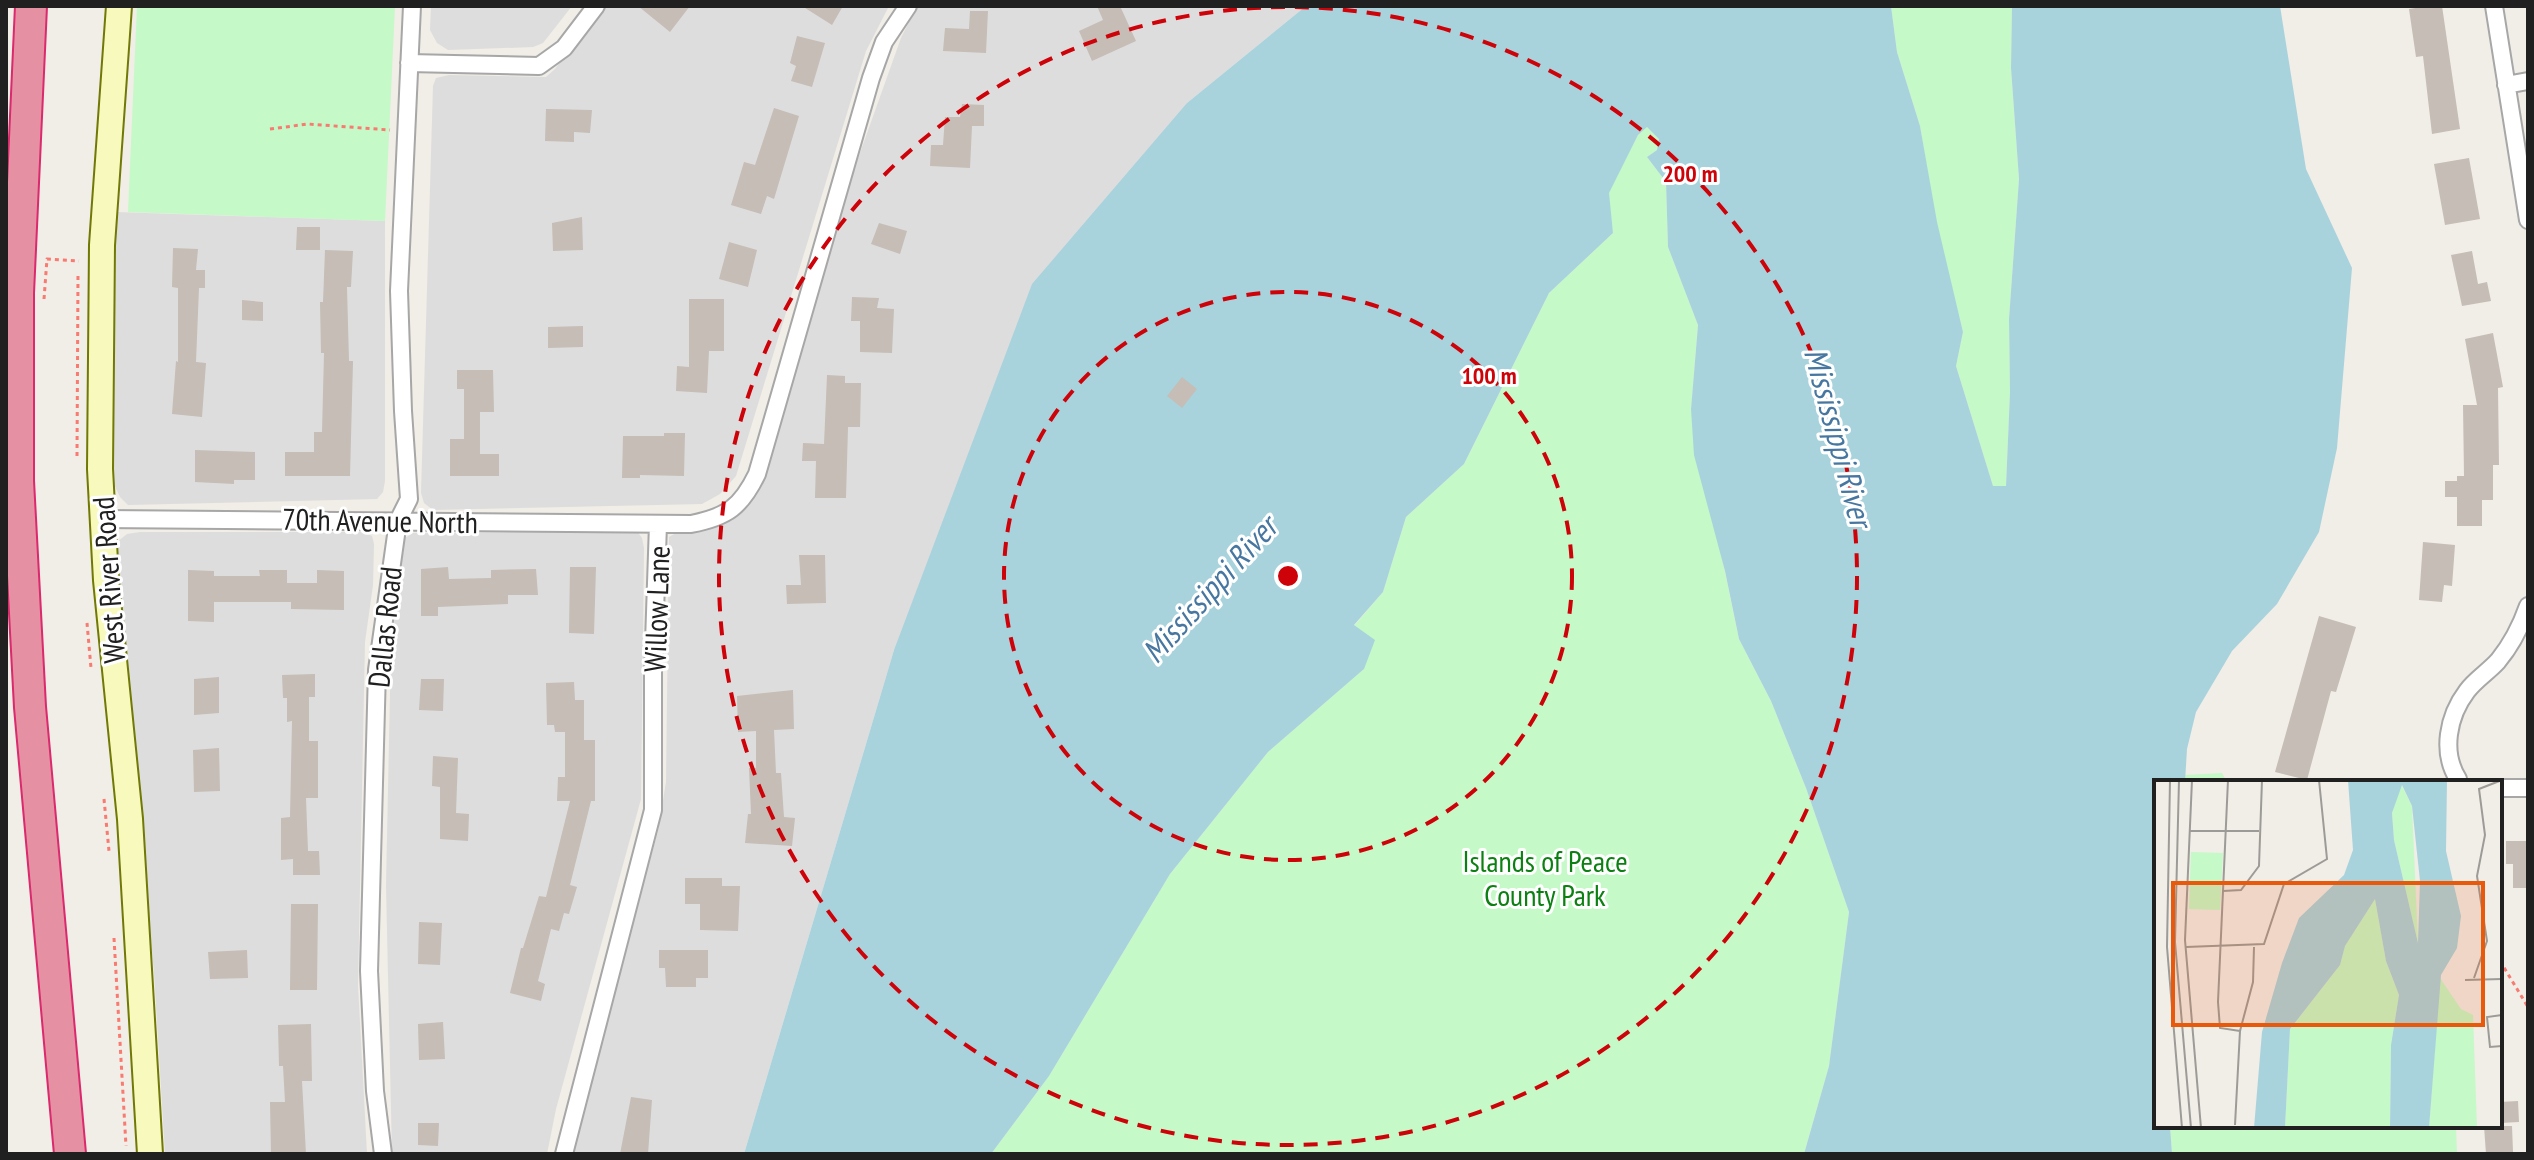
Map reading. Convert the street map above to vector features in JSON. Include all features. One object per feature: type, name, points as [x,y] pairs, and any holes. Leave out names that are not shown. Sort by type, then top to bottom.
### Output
[{"type":"highway","points":[[31,6],[12,395],[29,694],[70,1154]]},
{"type":"street","name":"West River Road","points":[[119,6],[100,295],[99,421],[106,580],[130,819],[150,1154]]},
{"type":"street","name":"Dallas Road","points":[[383,1154],[375,1091],[369,971],[377,670],[398,521],[409,499],[399,291],[412,6]]},
{"type":"street","points":[[409,63],[539,66],[564,48],[596,6]]},
{"type":"street","name":"Willow Lane","points":[[564,1154],[653,810],[653,672],[658,524],[701,522],[732,511],[747,495],[757,474],[871,78],[884,42],[908,6]]},
{"type":"street","points":[[2494,6],[2528,220]]},
{"type":"street","points":[[2506,85],[2528,81]]},
{"type":"street","name":"70th Avenue North","points":[[102,519],[658,524]]},
{"type":"street","points":[[2457,780],[2448,753],[2456,712],[2467,690],[2508,647],[2520,628],[2528,606]]},
{"type":"street","points":[[2502,788],[2528,788]]},
{"type":"path","points":[[270,129],[308,124],[406,131]]},
{"type":"path","points":[[2502,964],[2528,1007]]},
{"type":"shaded area","points":[[431,6],[572,6],[543,43],[533,47],[448,50],[437,43],[430,30]]},
{"type":"shaded area","points":[[601,6],[889,6],[866,51],[736,476],[720,494],[702,504],[433,510],[424,503],[421,493],[433,86],[436,78],[449,75],[546,77]]},
{"type":"shaded area","points":[[920,6],[1306,6],[1187,103],[894,650],[744,1154],[569,1154],[658,831],[666,782],[669,537],[730,521],[744,510],[755,493],[845,195],[901,38]]},
{"type":"shaded area","points":[[116,212],[385,221],[385,481],[383,492],[377,499],[128,505],[120,497],[113,482]]},
{"type":"shaded area","points":[[637,531],[644,548],[641,799],[556,1109],[547,1154],[392,1154],[386,886],[391,646],[405,538],[413,533]]},
{"type":"shaded area","points":[[363,532],[372,536],[373,585],[365,642],[358,985],[367,1154],[165,1154],[154,973],[115,552],[117,542],[127,534]]},
{"type":"green space","points":[[137,6],[395,6],[385,221],[128,212]]},
{"type":"green space","points":[[1891,6],[2012,6],[2011,68],[2019,179],[2009,319],[2006,486],[1993,486],[1956,366],[1963,332],[1936,222],[1920,126],[1897,52]]},
{"type":"green space","name":"Islands of Peace County Park","points":[[1647,127],[1659,139],[1657,150],[1647,157],[1666,182],[1668,247],[1698,325],[1691,409],[1739,639],[1771,701],[1806,788],[1849,912],[1829,1066],[1804,1154],[991,1154],[1049,1076],[1170,874],[1268,752],[1364,669],[1354,626],[1383,592],[1406,517],[1464,464],[1549,293],[1613,233],[1608,193],[1638,135]]},
{"type":"green space","points":[[2222,773],[2226,780],[2185,780],[2185,775]]},
{"type":"green space","points":[[2170,1128],[2456,1128],[2457,1154],[2172,1154]]},
{"type":"water","name":"Mississippi River","points":[[1306,6],[1891,6],[1897,52],[1920,126],[1937,222],[1963,332],[1956,366],[1993,486],[2006,486],[2009,319],[2019,179],[2011,68],[2012,6],[2280,6],[2306,169],[2352,268],[2337,448],[2319,532],[2277,604],[2232,651],[2196,712],[2187,749],[2185,780],[2154,780],[2154,1128],[2170,1128],[2172,1154],[1804,1154],[1829,1066],[1849,912],[1806,788],[1771,701],[1739,639],[1725,571],[1694,455],[1691,409],[1698,325],[1668,247],[1666,182],[1647,157],[1657,150],[1659,139],[1647,127],[1638,135],[1609,193],[1613,233],[1549,293],[1464,464],[1406,517],[1383,592],[1354,625],[1375,640],[1364,669],[1268,752],[1170,874],[1049,1076],[991,1154],[744,1154],[894,650],[1032,284],[1187,103]]},
{"type":"building","points":[[638,6],[690,6],[670,32]]},
{"type":"building","points":[[802,6],[843,6],[832,25]]},
{"type":"building","points":[[1097,6],[1120,6],[1136,41],[1092,61],[1079,31],[1103,20]]},
{"type":"building","points":[[2442,6],[2460,129],[2432,134],[2423,56],[2416,57],[2409,9]]},
{"type":"building","points":[[970,11],[988,11],[986,53],[943,51],[945,28],[969,29]]},
{"type":"building","points":[[797,36],[825,43],[812,87],[791,81],[796,66],[790,63]]},
{"type":"building","points":[[962,104],[984,105],[984,126],[972,126],[970,168],[930,166],[931,145],[943,145],[945,117],[960,117]]},
{"type":"building","points":[[774,108],[799,116],[774,199],[767,196],[761,214],[731,205],[744,162],[755,165]]},
{"type":"building","points":[[546,109],[592,110],[590,133],[574,132],[574,142],[545,141]]},
{"type":"building","points":[[2469,158],[2480,219],[2445,225],[2434,164]]},
{"type":"building","points":[[582,217],[583,250],[553,251],[552,223]]},
{"type":"building","points":[[879,223],[907,231],[900,254],[871,244]]},
{"type":"building","points":[[297,227],[320,227],[320,250],[296,250]]},
{"type":"building","points":[[729,242],[757,250],[748,287],[719,279]]},
{"type":"building","points":[[173,248],[198,249],[196,270],[205,270],[205,288],[199,288],[196,362],[206,363],[202,417],[172,414],[178,362],[178,288],[172,287]]},
{"type":"building","points":[[325,250],[353,251],[351,287],[347,287],[349,361],[353,361],[350,476],[285,476],[285,452],[314,452],[314,432],[322,432],[324,353],[321,353],[320,302],[323,302]]},
{"type":"building","points":[[2472,251],[2478,284],[2487,282],[2491,301],[2462,306],[2451,255]]},
{"type":"building","points":[[852,297],[879,298],[877,308],[894,309],[892,353],[860,352],[860,321],[851,321]]},
{"type":"building","points":[[689,299],[724,299],[724,351],[709,351],[707,393],[676,391],[677,366],[689,367]]},
{"type":"building","points":[[242,300],[263,302],[263,321],[242,320]]},
{"type":"building","points":[[583,326],[583,347],[548,348],[548,327]]},
{"type":"building","points":[[2493,333],[2503,387],[2498,388],[2499,465],[2493,465],[2493,500],[2482,500],[2482,526],[2457,526],[2457,497],[2445,497],[2445,481],[2457,481],[2457,476],[2464,476],[2463,405],[2477,405],[2465,339]]},
{"type":"building","points":[[457,370],[493,370],[494,412],[480,412],[480,454],[499,454],[499,476],[450,476],[450,439],[464,439],[464,389],[457,389]]},
{"type":"building","points":[[827,375],[845,376],[845,383],[861,383],[860,427],[848,427],[846,498],[815,498],[816,461],[802,461],[803,443],[824,444]]},
{"type":"building","points":[[1182,377],[1197,389],[1182,408],[1167,396]]},
{"type":"building","points":[[664,433],[685,433],[684,476],[640,475],[640,478],[622,478],[623,436],[664,436]]},
{"type":"building","points":[[195,450],[255,452],[255,480],[234,480],[234,484],[195,482]]},
{"type":"building","points":[[2423,542],[2455,545],[2452,586],[2444,585],[2442,602],[2419,600]]},
{"type":"building","points":[[799,555],[825,555],[826,603],[787,604],[786,585],[801,585]]},
{"type":"building","points":[[448,567],[449,579],[491,578],[491,570],[536,569],[538,595],[508,595],[508,604],[438,607],[438,616],[421,616],[421,569]]},
{"type":"building","points":[[570,567],[596,567],[594,634],[569,633]]},
{"type":"building","points":[[188,570],[214,571],[214,576],[260,576],[259,570],[287,570],[287,583],[317,583],[317,570],[344,571],[344,610],[291,609],[291,602],[214,602],[214,622],[188,621]]},
{"type":"building","points":[[2319,616],[2356,627],[2336,692],[2331,691],[2307,780],[2275,772]]},
{"type":"building","points":[[315,674],[315,697],[309,697],[309,741],[318,741],[318,798],[306,798],[308,851],[319,851],[320,875],[293,875],[293,859],[281,860],[281,818],[290,817],[292,721],[287,722],[287,698],[283,698],[282,675]]},
{"type":"building","points":[[219,677],[219,713],[194,715],[194,679]]},
{"type":"building","points":[[421,679],[444,679],[443,711],[419,710]]},
{"type":"building","points":[[574,682],[575,700],[584,700],[584,740],[595,740],[595,801],[591,801],[570,885],[577,887],[569,914],[564,913],[559,931],[551,929],[538,981],[545,984],[541,1001],[510,993],[539,896],[546,897],[570,801],[557,801],[558,777],[565,777],[565,732],[555,732],[554,725],[547,725],[546,683]]},
{"type":"building","points":[[793,690],[794,729],[774,730],[776,773],[781,773],[784,817],[795,818],[792,846],[745,843],[748,814],[751,814],[749,768],[756,768],[756,731],[738,732],[737,696]]},
{"type":"building","points":[[219,748],[220,791],[194,792],[193,750]]},
{"type":"building","points":[[433,756],[458,758],[456,813],[469,814],[468,841],[440,839],[440,787],[432,786]]},
{"type":"building","points":[[2506,841],[2528,841],[2528,888],[2513,888],[2513,864],[2506,864]]},
{"type":"building","points":[[685,878],[722,878],[722,886],[740,886],[738,931],[700,930],[700,904],[685,904]]},
{"type":"building","points":[[291,904],[318,904],[317,990],[290,990]]},
{"type":"building","points":[[419,922],[442,923],[440,965],[418,964]]},
{"type":"building","points":[[247,950],[248,978],[210,979],[208,952]]},
{"type":"building","points":[[659,950],[708,950],[708,978],[696,978],[696,987],[666,987],[665,968],[659,968]]},
{"type":"building","points":[[443,1022],[445,1059],[419,1060],[418,1024]]},
{"type":"building","points":[[311,1024],[312,1081],[302,1081],[306,1154],[271,1154],[270,1102],[285,1102],[283,1066],[279,1066],[278,1025]]},
{"type":"building","points":[[631,1097],[652,1100],[648,1154],[620,1154]]},
{"type":"building","points":[[2518,1101],[2519,1122],[2502,1123],[2502,1102]]},
{"type":"building","points":[[418,1123],[439,1123],[438,1146],[418,1145]]},
{"type":"building","points":[[2512,1126],[2513,1152],[2486,1154],[2484,1128]]}]
